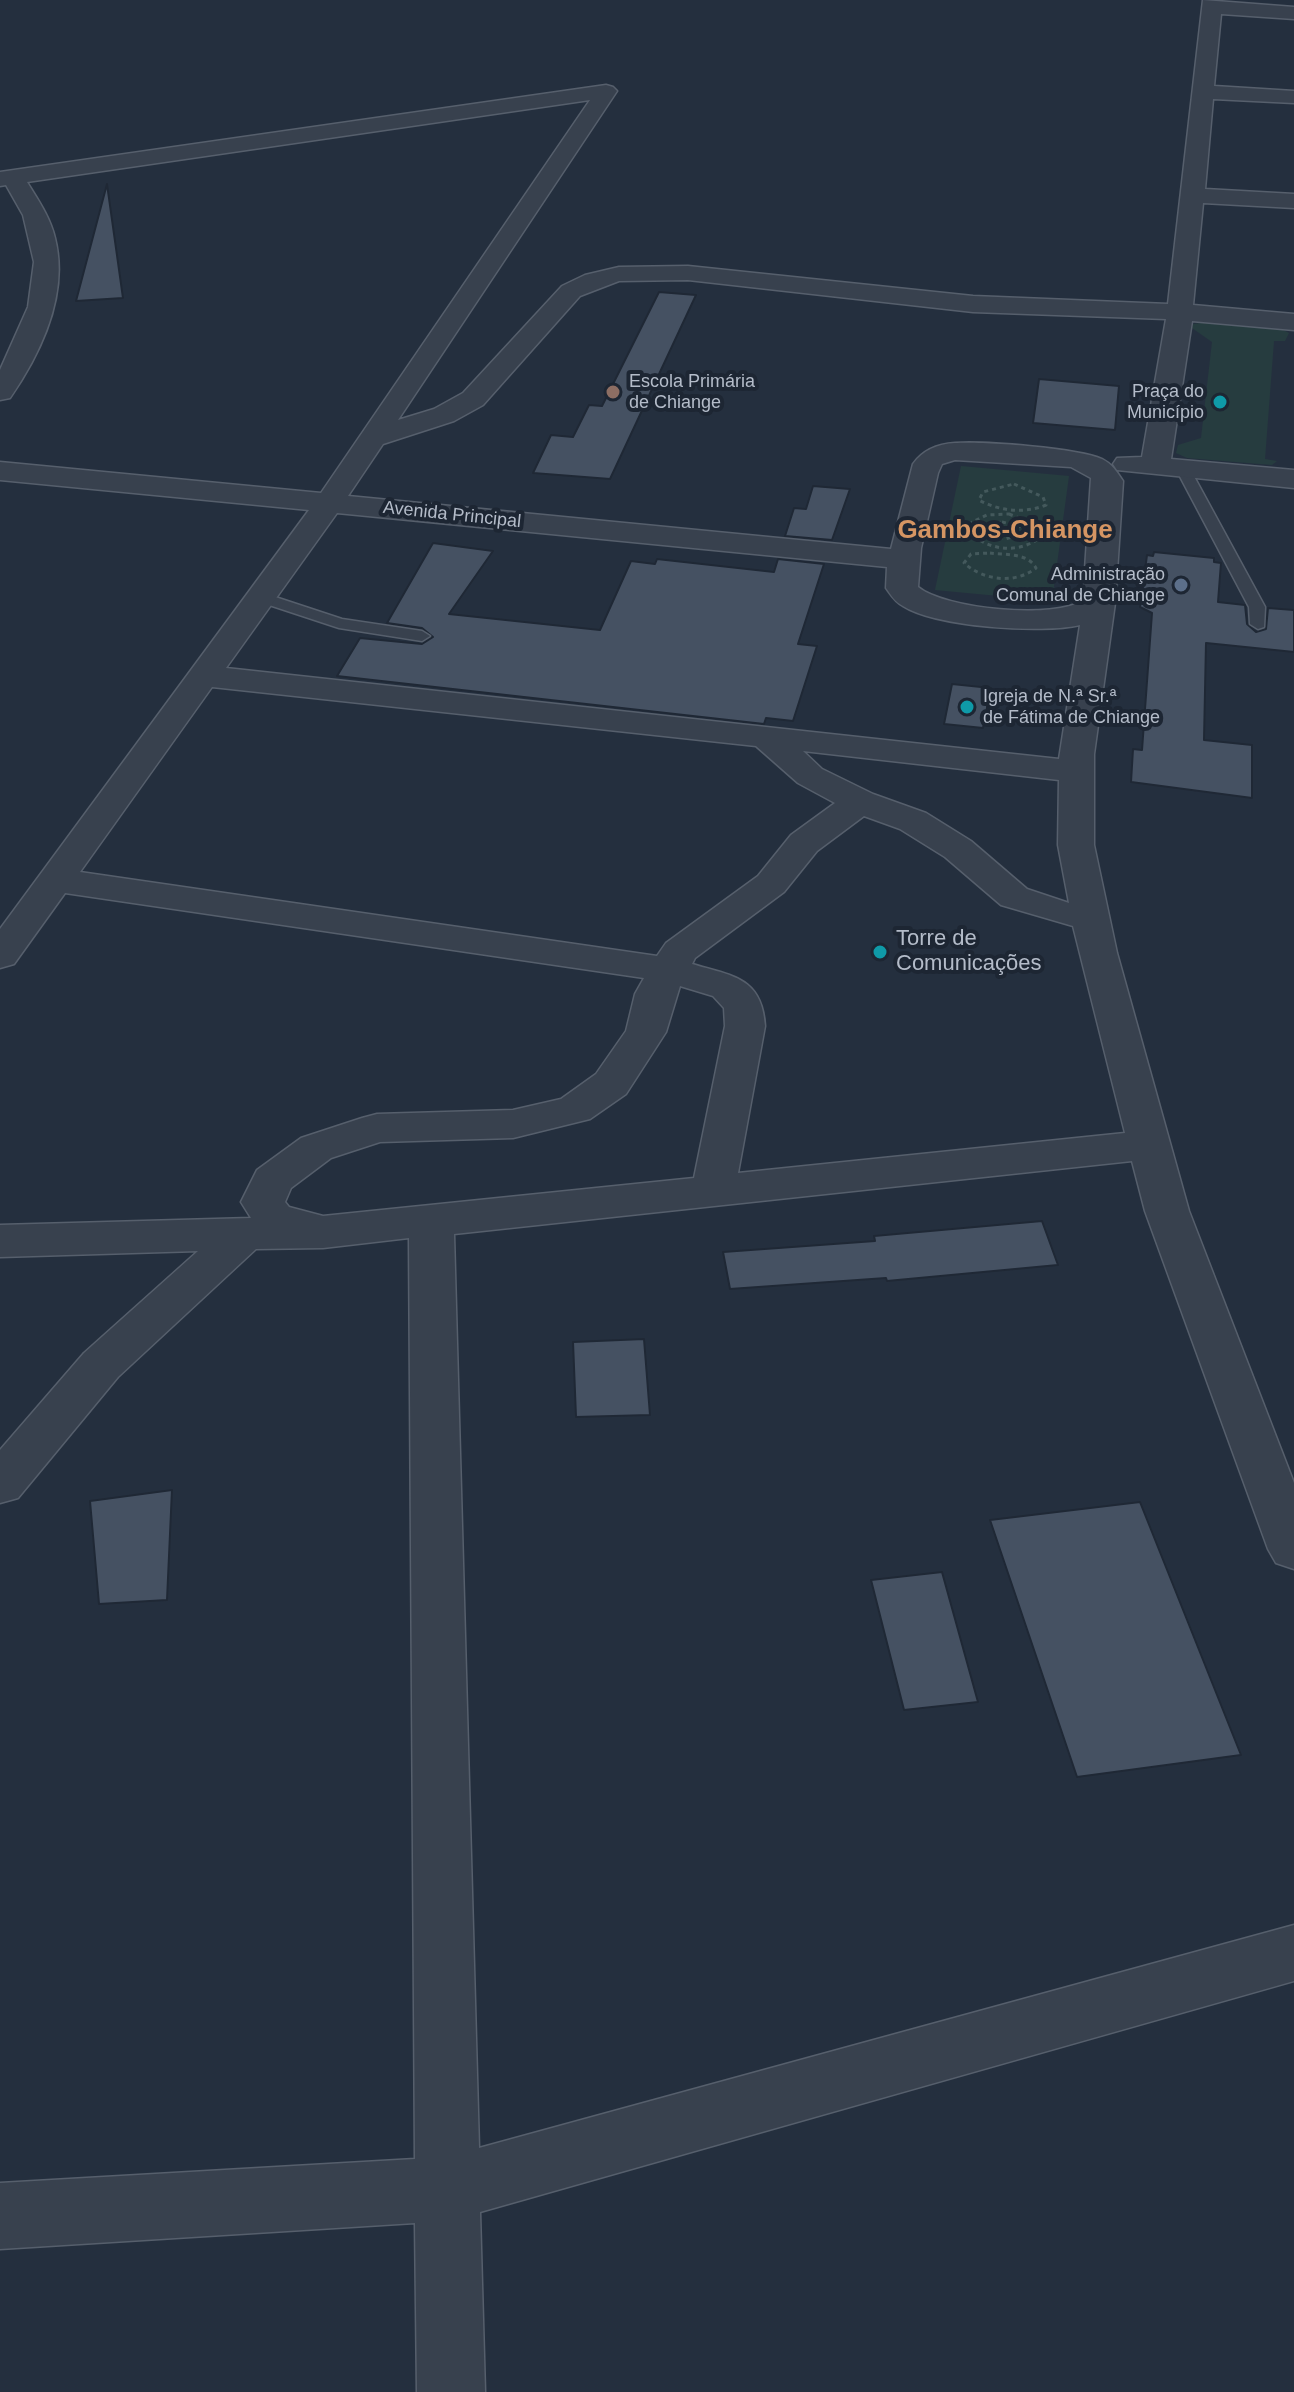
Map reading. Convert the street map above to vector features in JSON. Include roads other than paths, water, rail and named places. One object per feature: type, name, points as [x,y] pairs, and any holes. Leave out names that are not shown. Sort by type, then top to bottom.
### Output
[{"type":"street","points":[[1169,468],[1180,312],[1214,4],[1294,13]]},
{"type":"street","points":[[0,392],[39,322],[48,262],[36,217],[6,178],[606,91],[329,503],[0,956]]},
{"type":"street","points":[[1205,92],[1294,97]]},
{"type":"street","points":[[1193,195],[1294,201]]},
{"type":"street","points":[[372,438],[444,415],[473,399],[571,291],[594,280],[619,274],[688,273],[973,304],[1180,312],[1294,322]]},
{"type":"street","points":[[1099,603],[1092,612],[1059,621],[940,609],[924,605],[902,588],[903,559],[927,465],[932,458],[955,451],[970,451],[1294,479]]},
{"type":"street","points":[[1073,459],[1098,469],[1108,481],[1099,603],[1077,771],[1076,845],[1091,917],[1167,1211],[1294,1549]]},
{"type":"street","name":"Avenida Principal","points":[[0,471],[903,559]]},
{"type":"street","points":[[203,676],[1077,771]]},
{"type":"street","points":[[766,737],[810,776],[860,802],[913,821],[958,849],[1014,897],[1065,914],[1091,917]]},
{"type":"street","points":[[323,1232],[273,1218],[263,1202],[272,1180],[316,1148],[377,1128],[513,1124],[575,1109],[611,1084],[646,1032],[655,994],[680,951],[771,884],[804,843],[860,802]]},
{"type":"street","points":[[55,880],[669,970],[727,987],[744,1005],[745,1026],[713,1191]]},
{"type":"street","points":[[0,1241],[323,1232],[1149,1145]]},
{"type":"street","points":[[431,1221],[451,2392]]},
{"type":"street","points":[[0,1484],[101,1365],[245,1234]]},
{"type":"street","points":[[0,2216],[446,2189],[1294,1953]]},
{"type":"lane","points":[[1169,468],[1257,607],[1258,624]]},
{"type":"lane","points":[[260,597],[339,623],[422,636]]},
{"type":"place","name":"Escola Primária de Chiange","points":[[613,392]]},
{"type":"place","name":"Praça do Município","points":[[1220,402]]},
{"type":"place","name":"Administração Comunal de Chiange","points":[[1181,585]]},
{"type":"place","name":"Igreja de N.ª Sr.ª de Fátima de Chiange","points":[[967,707]]},
{"type":"place","name":"Torre de Comunicações","points":[[880,952]]},
{"type":"district","name":"Gambos-Chiange","points":[[1005,531]]}]
